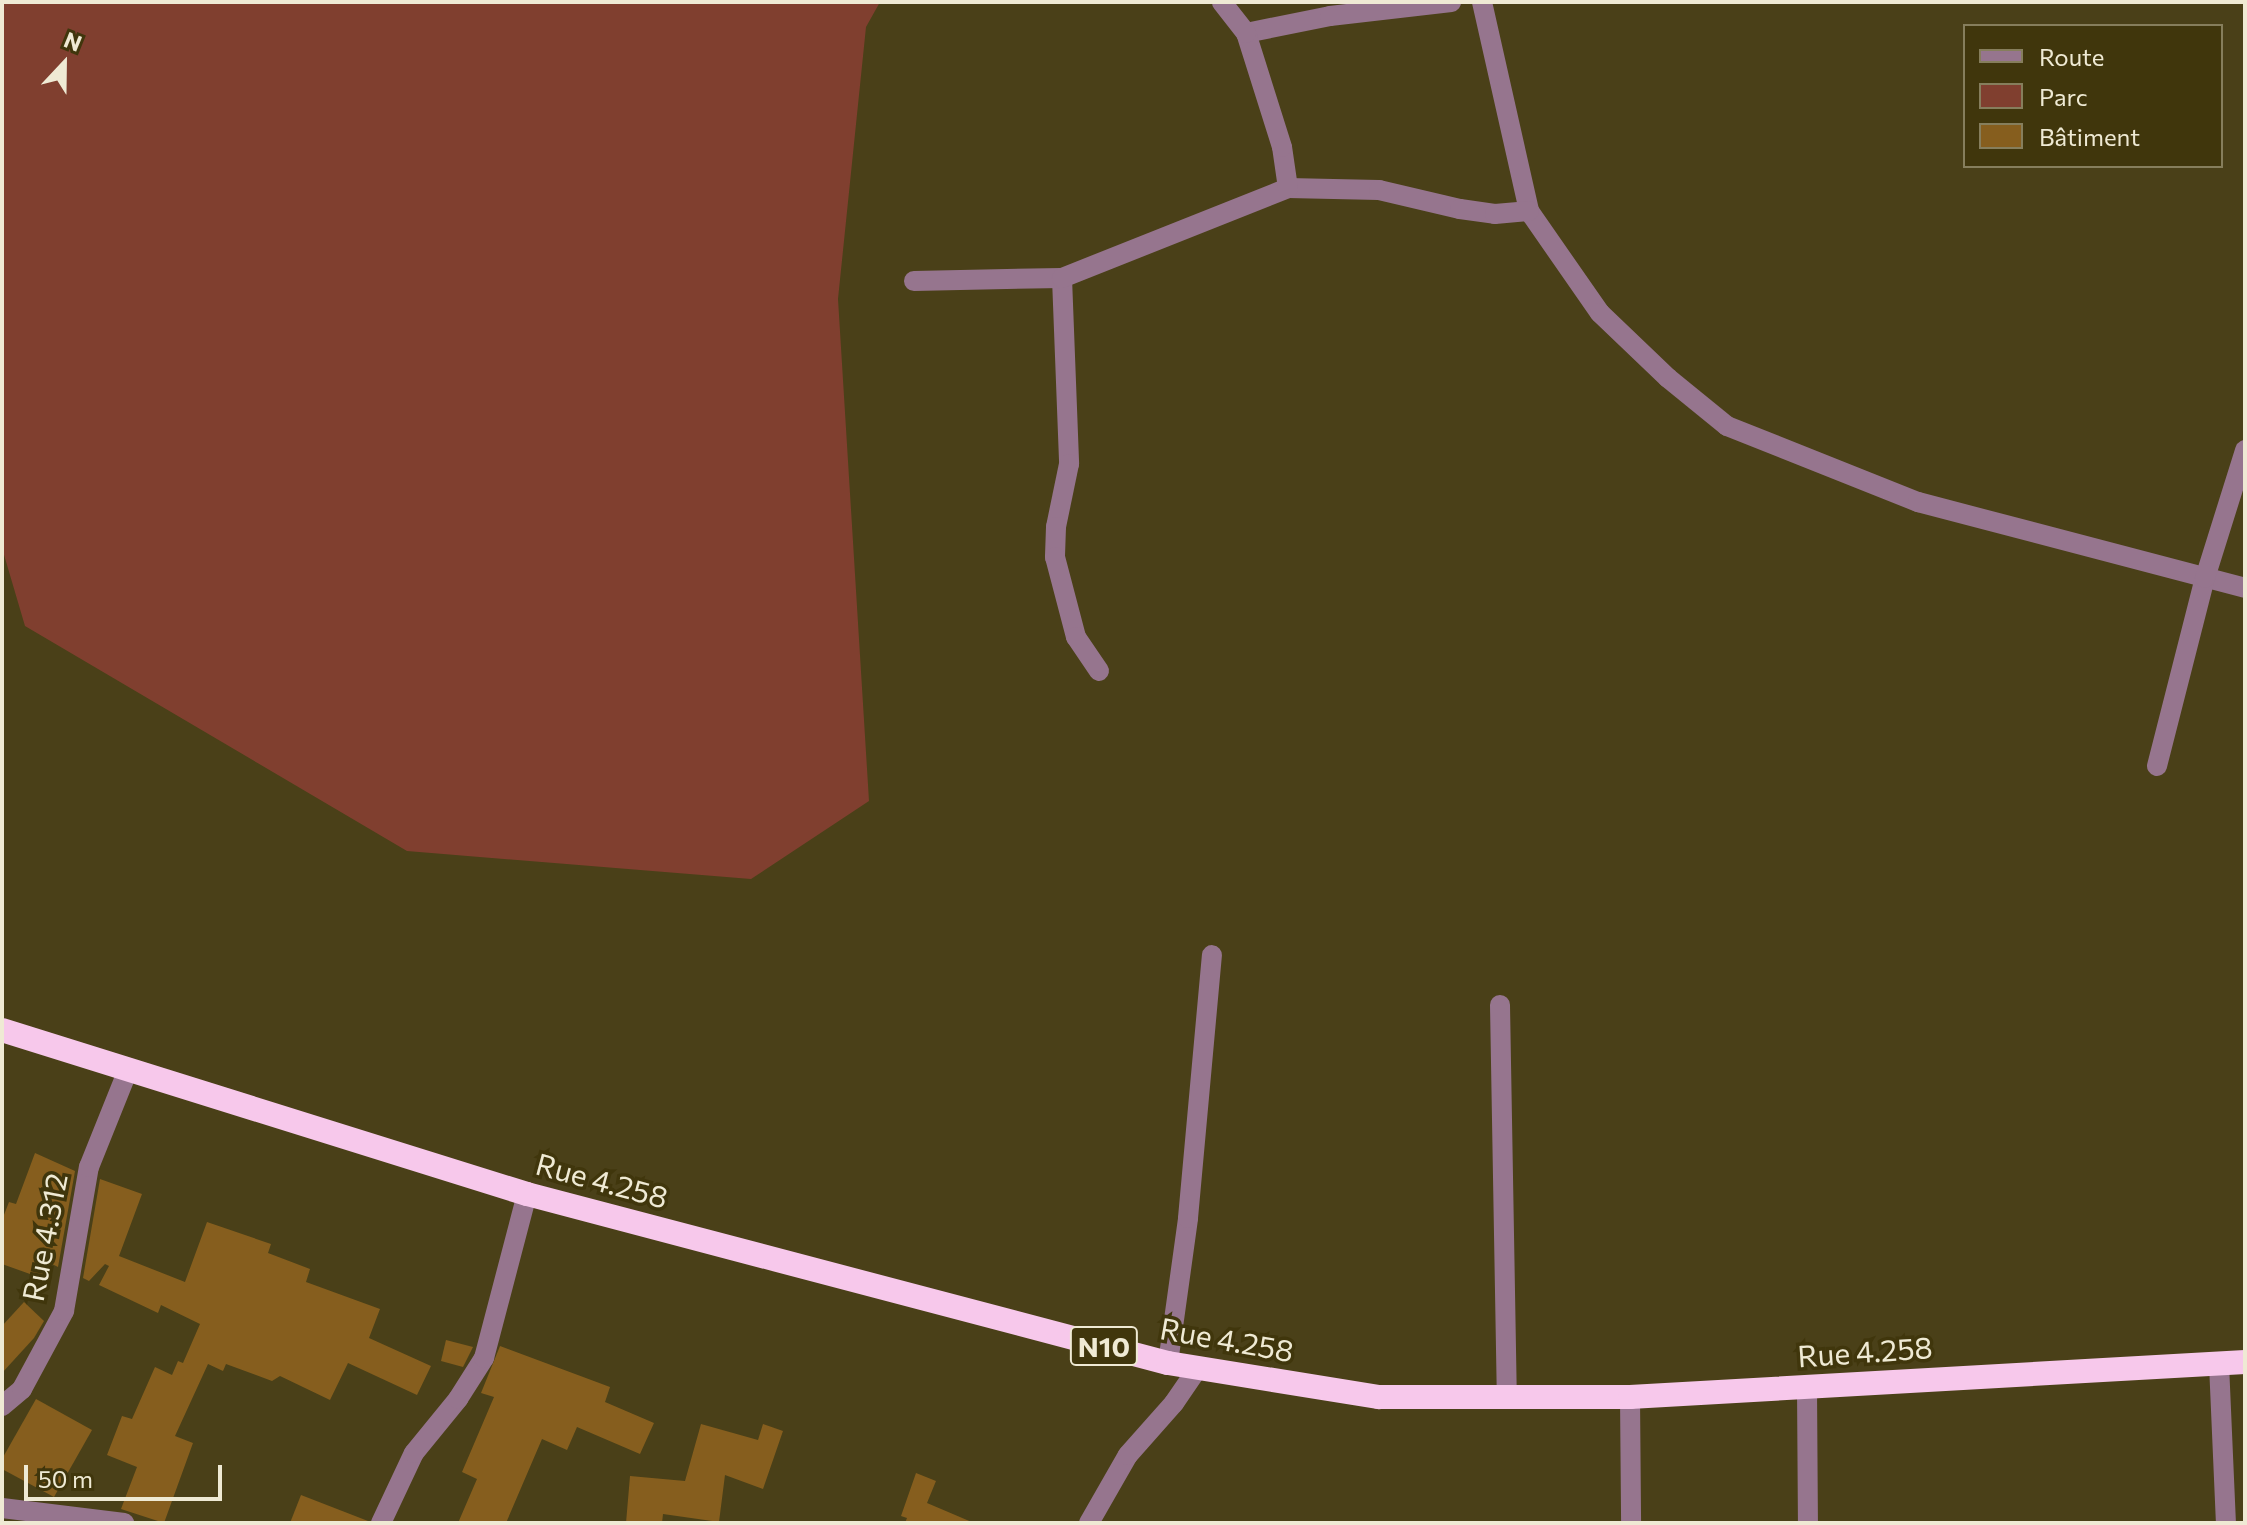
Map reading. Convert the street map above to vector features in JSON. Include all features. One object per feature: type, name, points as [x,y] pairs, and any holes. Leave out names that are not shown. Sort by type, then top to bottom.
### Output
[{"type":"highway","name":"Rue 4.258","points":[[2,1030],[527,1194],[1168,1363],[1379,1397],[1630,1397],[2245,1362]]},
{"type":"street","points":[[1222,2],[1246,33],[1282,147],[1288,188]]},
{"type":"street","points":[[1246,33],[1330,16],[1451,2]]},
{"type":"street","points":[[1472,2],[1482,2],[1529,211],[1600,313],[1668,378],[1727,426],[1918,502],[2245,588]]},
{"type":"street","points":[[914,281],[1062,278],[1288,188],[1379,190],[1495,214],[1529,211]]},
{"type":"street","points":[[1062,278],[1069,464],[1056,527],[1055,557],[1076,637],[1099,671]]},
{"type":"street","points":[[2157,766],[2205,578],[2245,450]]},
{"type":"street","points":[[1168,1363],[1188,1218],[1212,955]]},
{"type":"street","points":[[1500,1005],[1507,1399]]},
{"type":"street","name":"Rue 4.312","points":[[2,1406],[22,1389],[64,1311],[89,1167],[128,1070]]},
{"type":"street","points":[[381,1523],[414,1453],[458,1399],[484,1358],[527,1194]]},
{"type":"street","points":[[2219,1364],[2226,1523]]},
{"type":"street","points":[[1089,1523],[1128,1455],[1174,1403],[1198,1368]]},
{"type":"street","points":[[1807,1388],[1808,1523]]},
{"type":"street","points":[[1630,1397],[1631,1523]]},
{"type":"street","points":[[2,1508],[124,1523]]},
{"type":"green space","points":[[2,2],[880,2],[866,27],[838,299],[869,801],[751,879],[407,851],[25,626],[2,548]]},
{"type":"building","points":[[35,1153],[75,1171],[58,1267],[50,1263],[44,1279],[2,1264],[2,1220],[9,1202],[16,1204]]},
{"type":"building","points":[[100,1179],[142,1194],[119,1256],[185,1282],[207,1222],[271,1244],[268,1253],[310,1269],[306,1282],[380,1309],[369,1338],[431,1366],[417,1395],[348,1363],[330,1400],[280,1376],[272,1381],[226,1364],[223,1371],[208,1364],[175,1436],[193,1443],[164,1523],[121,1509],[137,1467],[107,1455],[122,1416],[132,1419],[155,1367],[172,1375],[178,1361],[183,1363],[200,1324],[161,1305],[158,1313],[99,1285],[109,1266],[105,1264],[89,1281],[83,1278]]},
{"type":"building","points":[[24,1302],[44,1321],[34,1338],[2,1373],[2,1326]]},
{"type":"building","points":[[446,1340],[473,1347],[463,1367],[441,1361]]},
{"type":"building","points":[[500,1346],[610,1387],[605,1402],[654,1423],[640,1454],[577,1427],[567,1450],[542,1439],[506,1523],[458,1523],[477,1479],[462,1472],[494,1397],[481,1393]]},
{"type":"building","points":[[36,1399],[92,1430],[54,1497],[2,1469],[2,1459]]},
{"type":"building","points":[[701,1424],[758,1440],[763,1424],[783,1431],[763,1489],[725,1475],[719,1522],[663,1514],[662,1523],[626,1523],[630,1476],[685,1481]]},
{"type":"building","points":[[916,1473],[936,1481],[927,1503],[974,1523],[905,1523],[907,1518],[901,1516]]},
{"type":"building","points":[[301,1495],[368,1521],[368,1523],[290,1523]]}]
